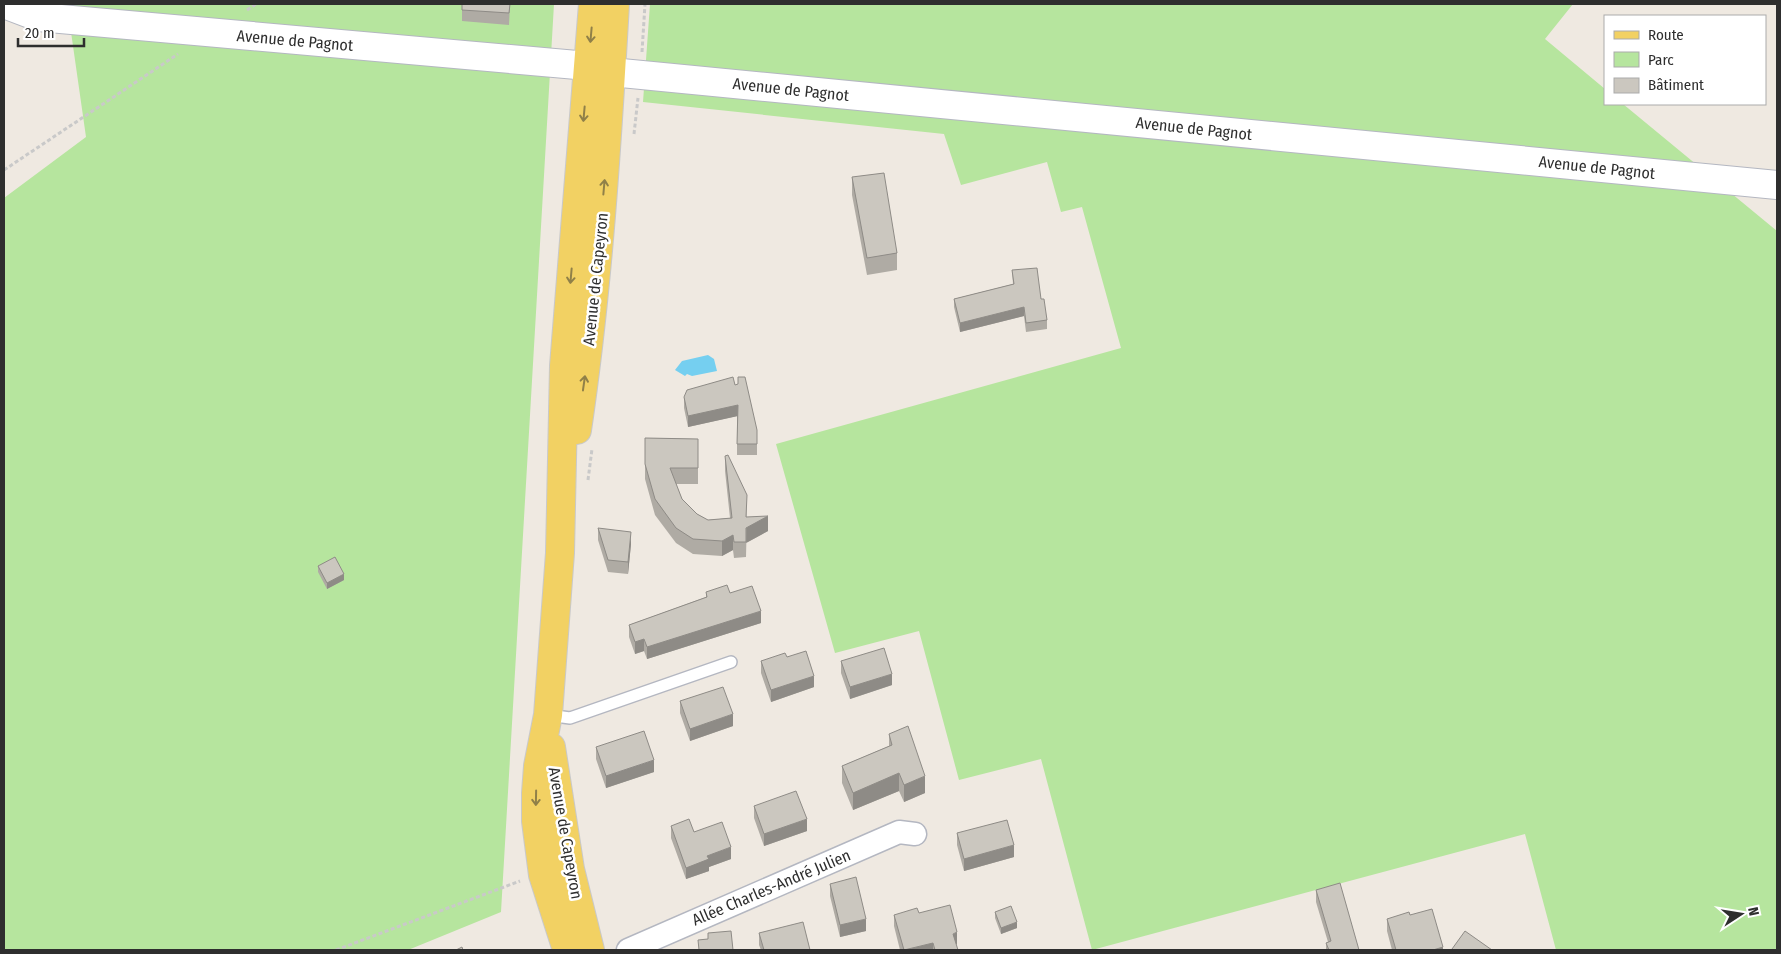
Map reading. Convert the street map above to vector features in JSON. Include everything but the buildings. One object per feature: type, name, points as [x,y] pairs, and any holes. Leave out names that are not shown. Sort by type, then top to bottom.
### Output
[{"type":"main road","name":"Avenue de Capeyron","points":[[567,950],[544,875],[537,830],[536,793],[539,758],[548,715],[560,553],[586,370],[604,188],[600,69],[593,4]]},
{"type":"main road","name":"Avenue de Capeyron","points":[[600,69],[615,4]]},
{"type":"main road","name":"Avenue de Capeyron","points":[[548,715],[560,818],[570,869],[590,950]]},
{"type":"street","name":"Avenue de Pagnot","points":[[4,4],[38,17],[600,69],[1777,185]]},
{"type":"street","name":"Allée Charles-André Julien","points":[[628,950],[899,832],[915,834]]},
{"type":"lane","points":[[548,715],[570,718],[731,662]]},
{"type":"path","points":[[4,170],[256,4]]},
{"type":"path","points":[[642,55],[645,4]]},
{"type":"path","points":[[633,136],[639,95]]},
{"type":"path","points":[[587,489],[593,440]]},
{"type":"path","points":[[336,950],[515,882],[544,875]]},
{"type":"green space","points":[[67,4],[554,4],[501,912],[408,950],[4,950],[4,198],[86,137]]},
{"type":"green space","points":[[650,4],[1573,4],[1545,39],[1604,88],[1604,105],[1624,105],[1777,231],[1777,950],[1556,950],[1525,834],[1092,950],[1041,759],[959,780],[919,631],[835,653],[776,444],[1121,348],[1082,207],[1061,212],[1047,162],[961,185],[944,134],[643,102]]},
{"type":"water","points":[[708,355],[714,359],[717,371],[692,376],[687,374],[685,376],[675,370],[682,361]]}]
